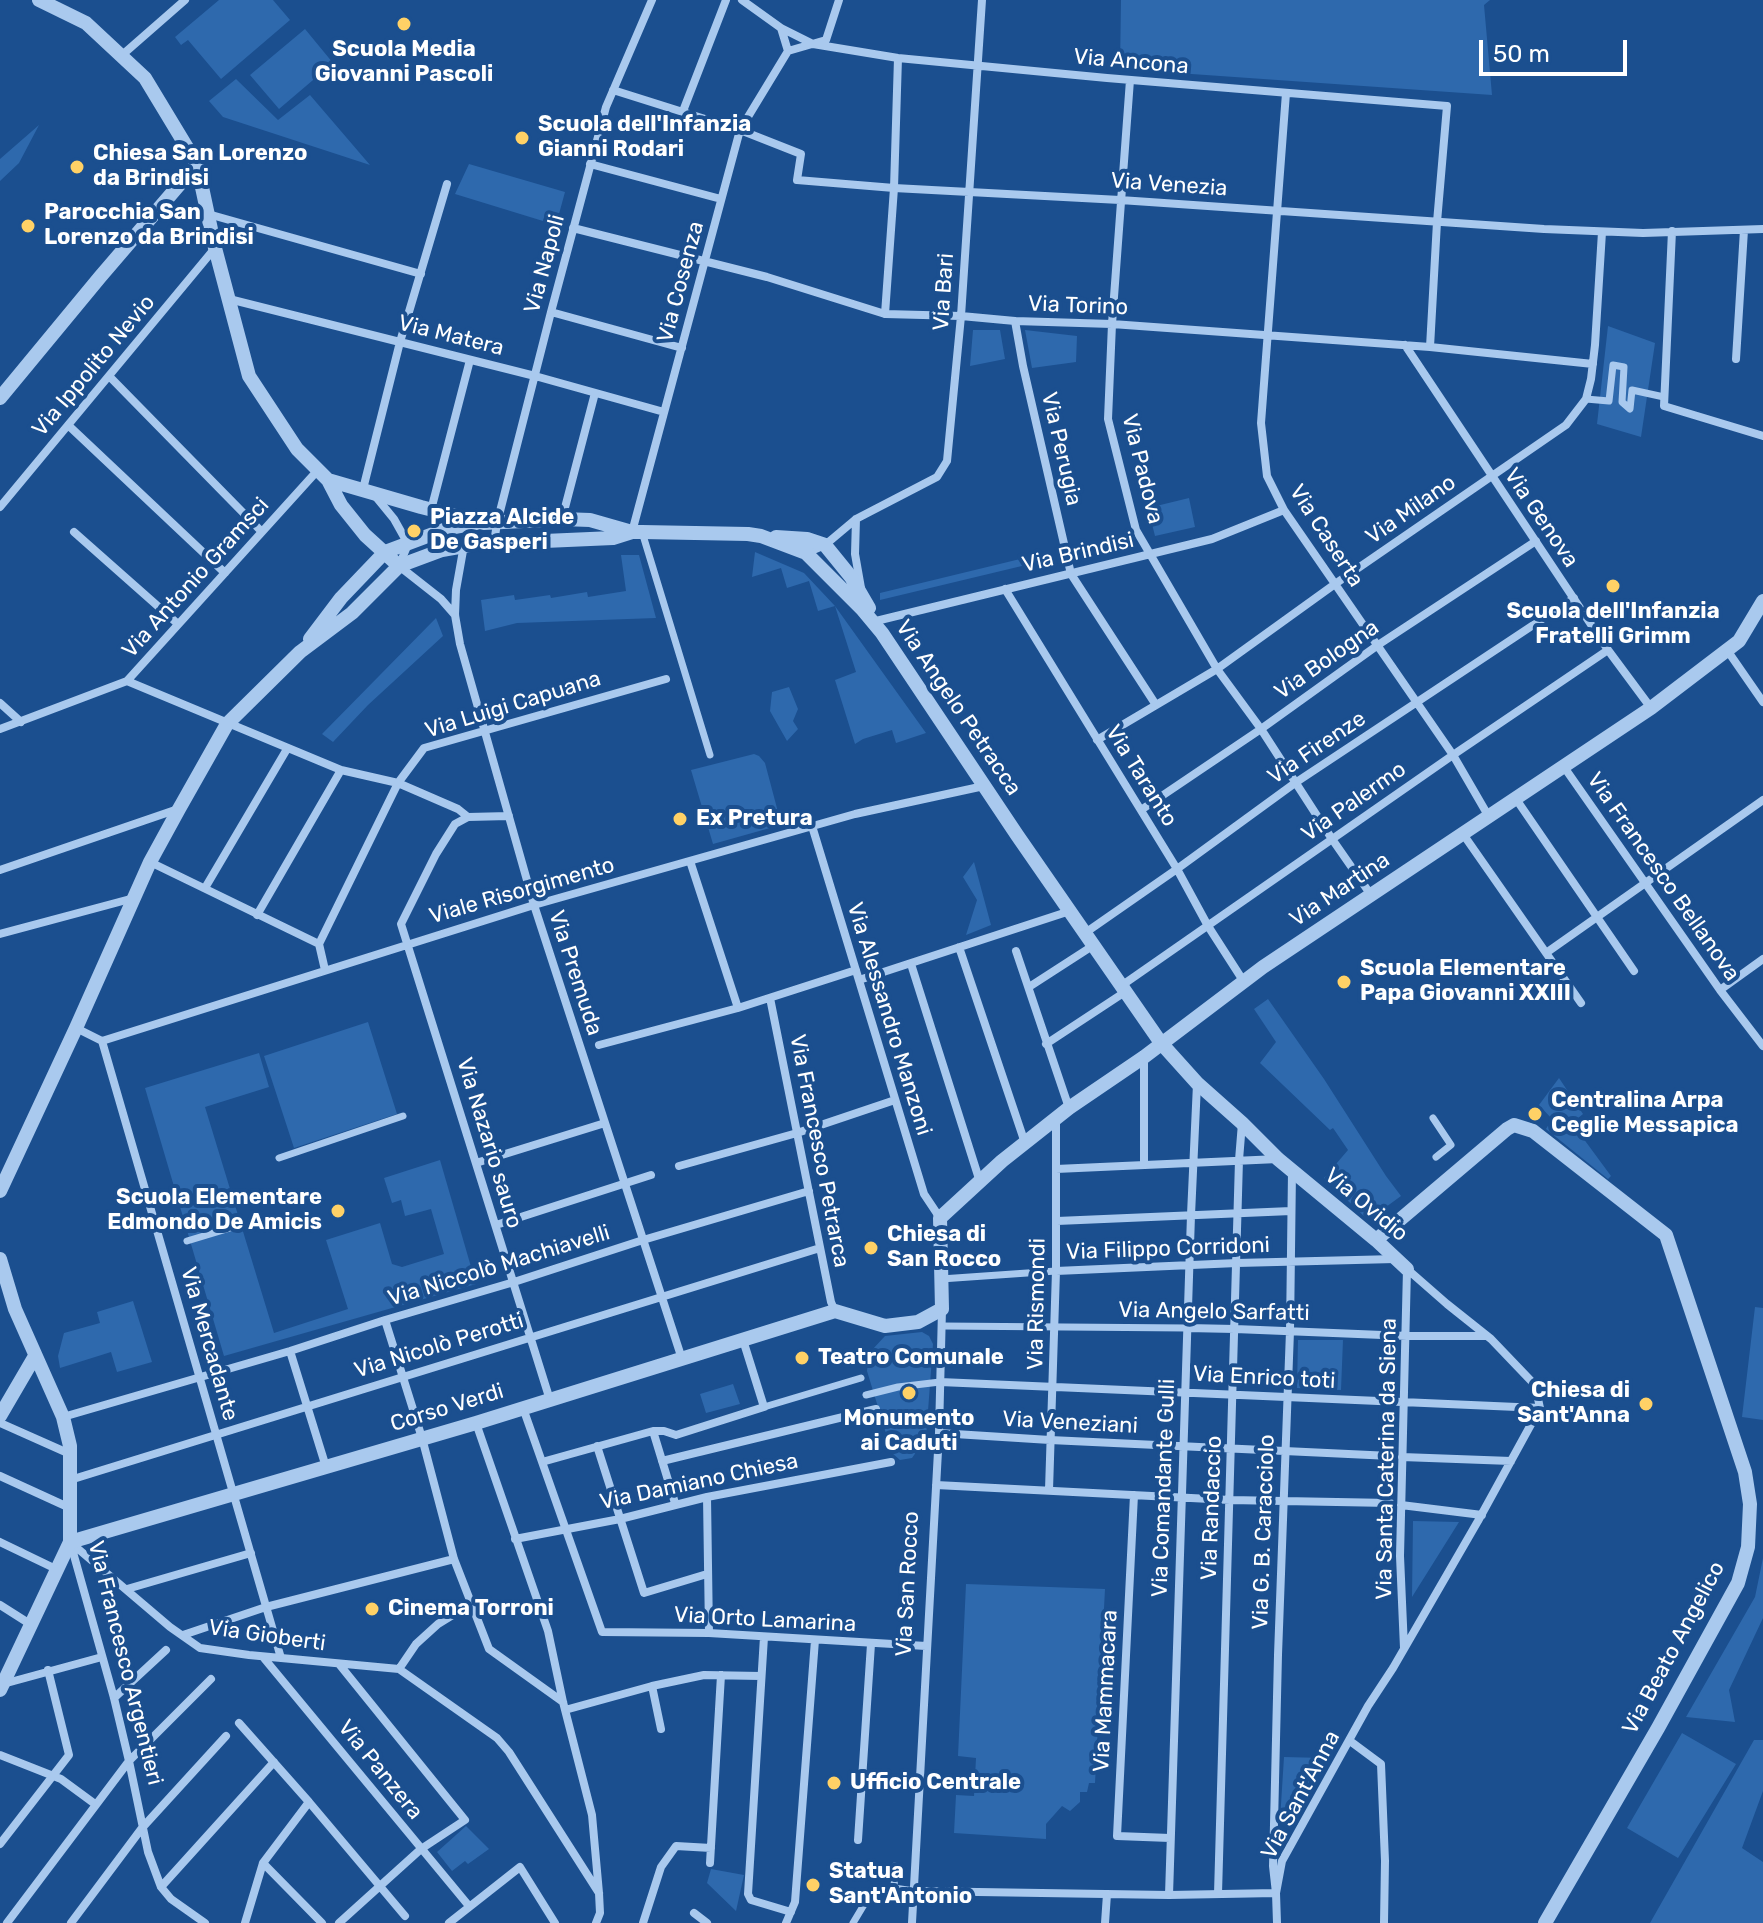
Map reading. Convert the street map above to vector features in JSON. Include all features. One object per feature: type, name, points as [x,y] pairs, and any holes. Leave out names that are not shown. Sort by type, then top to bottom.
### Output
[{"type":"street","points":[[39,0],[86,23],[145,78],[197,164],[215,248],[249,376],[297,449],[323,475],[341,505],[365,535],[441,599],[455,615]]},
{"type":"street","points":[[121,56],[185,0]]},
{"type":"street","name":"Via Napoli","points":[[494,544],[606,107],[652,0]]},
{"type":"street","points":[[683,111],[726,0]]},
{"type":"street","points":[[742,0],[781,28],[813,44]]},
{"type":"street","points":[[781,28],[788,51],[826,40],[839,0]]},
{"type":"street","name":"Via Bari","points":[[825,545],[856,519],[937,477],[947,461],[961,316],[982,0]]},
{"type":"street","name":"Via Ancona","points":[[813,44],[898,58],[1447,106],[1437,222]]},
{"type":"street","name":"Via Cosenza","points":[[637,532],[664,412],[740,130],[788,51]]},
{"type":"street","points":[[885,314],[894,188],[898,58]]},
{"type":"street","name":"Via Padova","points":[[1130,80],[1108,419],[1136,530],[1217,669],[1261,729],[1371,895]]},
{"type":"street","name":"Via Venezia","points":[[613,90],[740,130],[801,154],[797,180],[1602,232],[1763,229]]},
{"type":"street","name":"Via Caserta","points":[[1286,93],[1261,423],[1267,476],[1284,510],[1418,702],[1489,817]]},
{"type":"street","points":[[0,398],[197,164]]},
{"type":"street","points":[[590,164],[721,199]]},
{"type":"street","points":[[368,491],[400,342],[447,184]]},
{"type":"street","points":[[208,214],[421,274]]},
{"type":"street","points":[[1430,347],[1437,222]]},
{"type":"street","name":"Via Torino","points":[[573,228],[767,277],[885,314],[1112,324],[1430,347],[1593,364]]},
{"type":"street","points":[[1736,359],[1744,230]]},
{"type":"street","points":[[1672,231],[1664,406],[1763,436]]},
{"type":"street","name":"Via Milano","points":[[1097,740],[1217,669],[1566,425],[1586,399],[1593,364],[1602,232]]},
{"type":"street","name":"Via Ippolito Nevio","points":[[0,507],[215,248]]},
{"type":"street","name":"Via Matera","points":[[228,298],[664,412]]},
{"type":"street","points":[[551,312],[682,348]]},
{"type":"street","name":"Via Perugia","points":[[1015,321],[1071,574],[1156,705]]},
{"type":"street","name":"Via Genova","points":[[1405,345],[1608,650],[1651,708]]},
{"type":"street","points":[[431,510],[470,360]]},
{"type":"street","points":[[1586,399],[1609,401],[1613,365],[1624,367],[1622,402],[1630,409],[1632,390],[1664,397]]},
{"type":"street","points":[[109,376],[262,532]]},
{"type":"street","points":[[562,519],[595,393]]},
{"type":"street","points":[[68,425],[225,573]]},
{"type":"street","points":[[323,475],[475,524]]},
{"type":"street","name":"Via Antonio Gramsci","points":[[0,729],[127,681],[262,532],[323,475]]},
{"type":"street","points":[[368,491],[394,519],[408,544]]},
{"type":"street","name":"Via Brindisi","points":[[879,627],[1005,589],[1212,539],[1284,510]]},
{"type":"street","points":[[300,652],[341,598],[385,552],[449,528],[562,519],[590,520],[637,532]]},
{"type":"street","points":[[856,519],[855,554],[862,596]]},
{"type":"street","name":"Via Premuda","points":[[475,524],[464,545],[456,590],[455,615],[460,644],[534,905],[682,1359]]},
{"type":"street","points":[[74,532],[178,624]]},
{"type":"street","points":[[399,566],[464,545],[602,539],[637,532]]},
{"type":"street","points":[[637,532],[710,755]]},
{"type":"street","name":"Via Angelo Petracca","points":[[637,532],[748,534],[806,553],[879,627],[1161,1043]]},
{"type":"street","points":[[761,536],[807,539],[825,545],[851,577],[879,627]]},
{"type":"street","name":"Via Bologna","points":[[1141,810],[1378,645],[1536,541]]},
{"type":"street","points":[[0,1191],[150,862],[227,724],[300,652],[352,613],[399,566],[408,544]]},
{"type":"street","points":[[806,553],[825,545]]},
{"type":"street","name":"Via Taranto","points":[[1005,589],[1244,982]]},
{"type":"street","name":"Via Firenze","points":[[1029,987],[1177,869],[1295,783],[1574,598]]},
{"type":"street","name":"Via Martina","points":[[940,1218],[1069,1108],[1144,1057],[1263,967],[1651,708],[1739,641],[1763,601]]},
{"type":"street","name":"Via Palermo","points":[[1046,1044],[1332,839],[1608,650]]},
{"type":"street","points":[[1727,650],[1763,702]]},
{"type":"street","name":"Via Luigi Capuana","points":[[319,944],[398,783],[424,748],[666,679]]},
{"type":"street","points":[[127,681],[341,770],[398,783],[458,809],[468,817]]},
{"type":"street","points":[[0,703],[21,722]]},
{"type":"street","points":[[205,888],[287,749]]},
{"type":"street","name":"Via Francesco Bellanova","points":[[1564,767],[1720,990],[1763,1046]]},
{"type":"street","points":[[257,915],[341,770]]},
{"type":"street","name":"Viale Risorgimento","points":[[102,1041],[534,905],[855,814],[984,786]]},
{"type":"street","points":[[1516,799],[1634,971]]},
{"type":"street","points":[[1546,953],[1763,800]]},
{"type":"street","points":[[0,870],[179,809]]},
{"type":"street","points":[[407,943],[401,924],[436,854],[455,824],[468,817],[509,816]]},
{"type":"street","name":"Via Alessandro Manzoni","points":[[812,826],[924,1194],[940,1218]]},
{"type":"street","points":[[1463,834],[1581,1003]]},
{"type":"street","points":[[690,861],[738,1008]]},
{"type":"street","points":[[150,862],[319,944],[325,970]]},
{"type":"street","points":[[0,934],[134,898]]},
{"type":"street","points":[[859,980],[1070,911]]},
{"type":"street","name":"Via Nazario sauro","points":[[407,943],[550,1400]]},
{"type":"street","points":[[959,947],[1025,1143]]},
{"type":"street","points":[[1016,951],[1069,1108]]},
{"type":"street","points":[[1720,990],[1763,959]]},
{"type":"street","points":[[911,964],[980,1182]]},
{"type":"street","points":[[599,1045],[738,1008],[856,970]]},
{"type":"street","name":"Via Francesco Petrarca","points":[[770,998],[835,1311]]},
{"type":"street","points":[[76,1028],[102,1041]]},
{"type":"street","name":"Via Mercadante","points":[[102,1041],[281,1658]]},
{"type":"street","name":"Via Ovidio","points":[[1161,1043],[1197,1083],[1278,1159],[1491,1339],[1535,1385],[1539,1404]]},
{"type":"street","points":[[1144,1057],[1144,1164]]},
{"type":"street","name":"Via Comandante Gulli","points":[[1169,1895],[1197,1083]]},
{"type":"street","points":[[679,1166],[797,1133],[895,1100]]},
{"type":"street","points":[[279,1158],[403,1116]]},
{"type":"street","points":[[1433,1118],[1451,1145],[1436,1157]]},
{"type":"street","name":"Via Rismondi","points":[[1049,1490],[1057,1221],[1056,1119]]},
{"type":"street","points":[[476,1163],[605,1123]]},
{"type":"street","name":"Via Randaccio","points":[[1218,1894],[1242,1123]]},
{"type":"street","name":"Via Beato Angelico","points":[[1376,1240],[1507,1129],[1514,1125],[1533,1131],[1666,1235],[1745,1472],[1750,1504],[1748,1547],[1738,1583],[1545,1923]]},
{"type":"street","points":[[1056,1169],[1278,1159]]},
{"type":"street","name":"Via G. B. Caracciolo","points":[[1276,1893],[1273,1866],[1292,1171]]},
{"type":"street","points":[[496,1225],[651,1175]]},
{"type":"street","name":"Via Niccolò Machiavelli","points":[[63,1417],[290,1351],[809,1191]]},
{"type":"street","points":[[1057,1221],[1291,1211]]},
{"type":"street","name":"Via San Rocco","points":[[912,1923],[939,1433],[942,1326],[940,1218]]},
{"type":"street","points":[[187,1241],[240,1225]]},
{"type":"street","name":"Via Nicolò Perotti","points":[[70,1480],[820,1248]]},
{"type":"street","name":"Via Francesco Argentieri","points":[[0,1259],[15,1309],[63,1417],[70,1446],[70,1542],[114,1698],[148,1852],[161,1887],[171,1899],[205,1923]]},
{"type":"street","name":"Via Filippo Corridoni","points":[[941,1279],[1237,1263],[1402,1264]]},
{"type":"street","name":"Via Santa Caterina da Siena","points":[[1402,1264],[1407,1336],[1400,1556],[1404,1649]]},
{"type":"street","points":[[835,1311],[885,1326],[918,1322],[942,1309]]},
{"type":"street","name":"Corso Verdi","points":[[70,1542],[476,1423],[835,1311]]},
{"type":"street","points":[[385,1320],[422,1438],[454,1559],[489,1649],[564,1706]]},
{"type":"street","name":"Via Angelo Sarfatti","points":[[942,1326],[1187,1328],[1485,1336]]},
{"type":"street","points":[[743,1340],[764,1407]]},
{"type":"street","points":[[290,1351],[326,1467]]},
{"type":"street","points":[[0,1416],[35,1356]]},
{"type":"street","points":[[542,1462],[653,1431],[676,1435],[861,1378]]},
{"type":"street","points":[[866,1395],[940,1382]]},
{"type":"street","name":"Via Enrico toti","points":[[940,1382],[1404,1403],[1539,1404]]},
{"type":"street","name":"Via Sant'Anna","points":[[914,1891],[1169,1895],[1276,1893],[1282,1861],[1368,1706],[1482,1515],[1539,1404]]},
{"type":"street","points":[[523,1408],[566,1529]]},
{"type":"street","points":[[662,1461],[876,1409]]},
{"type":"street","points":[[0,1423],[70,1454]]},
{"type":"street","points":[[476,1423],[548,1631],[592,1815],[600,1913],[596,1923]]},
{"type":"street","points":[[653,1431],[675,1503]]},
{"type":"street","name":"Via Veneziani","points":[[939,1433],[1391,1456]]},
{"type":"street","points":[[597,1446],[644,1593],[707,1574]]},
{"type":"street","points":[[1402,1457],[1511,1461]]},
{"type":"street","name":"Via Damiano Chiesa","points":[[515,1539],[620,1519],[675,1503],[891,1462]]},
{"type":"street","points":[[0,1476],[70,1508]]},
{"type":"street","points":[[936,1485],[1230,1500],[1390,1503]]},
{"type":"street","name":"Via Mammacara","points":[[1134,1495],[1117,1836],[1170,1838]]},
{"type":"street","points":[[707,1497],[709,1633]]},
{"type":"street","points":[[1401,1505],[1482,1515]]},
{"type":"street","name":"Via Orto Lamarina","points":[[566,1529],[602,1632],[709,1633],[926,1646]]},
{"type":"street","points":[[0,1542],[56,1569]]},
{"type":"street","points":[[3,1679],[70,1542]]},
{"type":"street","name":"Via Gioberti","points":[[70,1542],[170,1627],[200,1648],[399,1669]]},
{"type":"street","points":[[127,1589],[251,1553]]},
{"type":"street","points":[[183,1635],[266,1607],[454,1559]]},
{"type":"street","points":[[472,1603],[438,1624],[416,1644],[399,1669],[497,1738],[599,1893]]},
{"type":"street","points":[[0,1605],[30,1624]]},
{"type":"street","points":[[764,1637],[748,1894],[751,1900],[791,1912]]},
{"type":"street","points":[[786,1923],[795,1902],[815,1640]]},
{"type":"street","points":[[858,1840],[871,1644]]},
{"type":"street","points":[[114,1698],[166,1650]]},
{"type":"street","name":"Via Panzera","points":[[263,1656],[469,1906]]},
{"type":"street","points":[[3,1679],[102,1657]]},
{"type":"street","points":[[339,1664],[465,1820],[421,1849],[339,1923]]},
{"type":"street","points":[[0,1844],[69,1755],[48,1670]]},
{"type":"street","points":[[564,1706],[704,1675],[761,1676]]},
{"type":"street","points":[[710,1863],[721,1675]]},
{"type":"street","points":[[7,1923],[129,1761],[211,1679]]},
{"type":"street","points":[[652,1686],[661,1729]]},
{"type":"street","points":[[239,1723],[405,1916]]},
{"type":"street","points":[[71,1923],[142,1828],[226,1736]]},
{"type":"street","points":[[1350,1741],[1381,1764],[1384,1923]]},
{"type":"street","points":[[0,1755],[61,1779],[95,1804]]},
{"type":"street","points":[[161,1887],[274,1762]]},
{"type":"street","points":[[245,1923],[263,1863],[309,1802]]},
{"type":"street","points":[[643,1923],[661,1867],[676,1846],[711,1848]]},
{"type":"street","points":[[263,1863],[322,1923]]},
{"type":"street","points":[[894,1888],[895,1866]]},
{"type":"street","points":[[449,1923],[520,1867],[555,1923]]},
{"type":"street","points":[[853,1923],[865,1903],[875,1895],[894,1888],[914,1891]]},
{"type":"street","points":[[1276,1893],[1277,1923]]},
{"type":"street","points":[[1105,1923],[1107,1894]]},
{"type":"street","points":[[694,1913],[707,1923]]},
{"type":"shaded area","points":[[219,0],[273,0],[290,20],[221,79],[188,40],[181,45],[175,37]]},
{"type":"shaded area","points":[[1121,0],[1490,0],[1484,5],[1492,95],[1120,69]]},
{"type":"shaded area","points":[[305,29],[333,63],[279,109],[250,75]]},
{"type":"shaded area","points":[[236,79],[278,120],[310,95],[370,165],[223,117],[209,101]]},
{"type":"shaded area","points":[[39,125],[19,163],[0,181],[0,159]]},
{"type":"shaded area","points":[[469,164],[565,192],[556,225],[455,194]]},
{"type":"shaded area","points":[[1608,326],[1655,343],[1641,437],[1597,424]]},
{"type":"shaded area","points":[[973,330],[1000,330],[1005,359],[970,366]]},
{"type":"shaded area","points":[[1025,330],[1077,336],[1076,362],[1032,368]]},
{"type":"shaded area","points":[[1189,498],[1195,527],[1155,536],[1148,508]]},
{"type":"shaded area","points":[[755,552],[804,573],[835,606],[818,611],[809,581],[787,588],[781,568],[752,577]]},
{"type":"shaded area","points":[[1049,552],[1051,559],[880,600],[880,593]]},
{"type":"shaded area","points":[[621,555],[639,555],[656,618],[517,623],[485,631],[481,600],[514,595],[515,600],[550,595],[551,598],[587,592],[588,597],[626,591]]},
{"type":"shaded area","points":[[835,606],[926,733],[896,743],[892,730],[855,744],[835,680],[856,672]]},
{"type":"shaded area","points":[[436,618],[443,636],[333,742],[322,734]]},
{"type":"shaded area","points":[[789,687],[798,709],[793,721],[798,729],[787,741],[770,711],[772,692]]},
{"type":"shaded area","points":[[754,754],[765,763],[778,812],[776,821],[770,828],[713,844],[691,770]]},
{"type":"shaded area","points":[[974,862],[991,925],[966,935],[977,900],[963,877]]},
{"type":"shaded area","points":[[1268,999],[1401,1196],[1375,1215],[1366,1218],[1324,1178],[1348,1150],[1333,1128],[1330,1130],[1260,1063],[1276,1042],[1254,1009]]},
{"type":"shaded area","points":[[368,1022],[397,1114],[294,1148],[264,1056]]},
{"type":"shaded area","points":[[259,1053],[269,1087],[205,1107],[274,1333],[348,1309],[326,1240],[380,1223],[392,1264],[402,1267],[444,1254],[431,1209],[405,1216],[401,1200],[392,1203],[384,1178],[440,1160],[476,1284],[224,1356],[145,1088]]},
{"type":"shaded area","points":[[1559,1078],[1583,1114],[1572,1123],[1611,1176],[1608,1179],[1546,1129],[1552,1119],[1539,1105]]},
{"type":"shaded area","points":[[133,1301],[152,1362],[117,1372],[111,1352],[60,1368],[58,1356],[64,1333],[100,1323],[97,1312]]},
{"type":"shaded area","points":[[1755,1307],[1763,1308],[1763,1420],[1742,1417]]},
{"type":"shaded area","points":[[922,1332],[929,1336],[933,1344],[926,1438],[912,1458],[900,1460],[892,1453],[867,1371],[868,1362],[872,1350],[885,1336]]},
{"type":"shaded area","points":[[1298,1340],[1343,1340],[1341,1390],[1297,1388]]},
{"type":"shaded area","points":[[733,1384],[740,1404],[706,1413],[700,1394]]},
{"type":"shaded area","points":[[1413,1521],[1459,1522],[1412,1597]]},
{"type":"shaded area","points":[[1763,1558],[1763,1618],[1729,1690],[1735,1722],[1686,1717],[1755,1597]]},
{"type":"shaded area","points":[[966,1584],[1105,1589],[1095,1783],[1089,1783],[1087,1792],[1080,1792],[1080,1802],[1070,1811],[1062,1806],[1046,1824],[1046,1839],[954,1833],[956,1795],[974,1796],[976,1758],[958,1756]]},
{"type":"shaded area","points":[[1682,1733],[1736,1764],[1678,1858],[1627,1828]]},
{"type":"shaded area","points":[[1754,1740],[1763,1740],[1763,1791],[1742,1848],[1763,1862],[1763,1923],[1650,1923]]},
{"type":"shaded area","points":[[1284,1757],[1324,1758],[1313,1783],[1289,1822],[1284,1824],[1280,1820]]},
{"type":"shaded area","points":[[466,1826],[489,1849],[452,1871],[437,1852]]},
{"type":"shaded area","points":[[711,1869],[744,1875],[736,1911],[707,1883]]},
{"type":"place","name":"Scuola Media Giovanni Pascoli","points":[[404,24]]},
{"type":"place","name":"Scuola dell'Infanzia Gianni Rodari","points":[[522,138]]},
{"type":"place","name":"Chiesa San Lorenzo da Brindisi","points":[[77,167]]},
{"type":"place","name":"Parocchia San Lorenzo da Brindisi","points":[[28,226]]},
{"type":"place","name":"Piazza Alcide De Gasperi","points":[[414,531]]},
{"type":"place","name":"Scuola dell'Infanzia Fratelli Grimm","points":[[1613,586]]},
{"type":"place","name":"Ex Pretura","points":[[680,819]]},
{"type":"place","name":"Scuola Elementare Papa Giovanni XXIII","points":[[1344,982]]},
{"type":"place","name":"Centralina Arpa Ceglie Messapica","points":[[1535,1114]]},
{"type":"place","name":"Scuola Elementare Edmondo De Amicis","points":[[338,1211]]},
{"type":"place","name":"Chiesa di San Rocco","points":[[871,1248]]},
{"type":"place","name":"Teatro Comunale","points":[[802,1358]]},
{"type":"place","name":"Monumento ai Caduti","points":[[909,1393]]},
{"type":"place","name":"Chiesa di Sant'Anna","points":[[1646,1404]]},
{"type":"place","name":"Cinema Torroni","points":[[372,1609]]},
{"type":"place","name":"Ufficio Centrale","points":[[834,1783]]},
{"type":"place","name":"Statua Sant'Antonio","points":[[813,1885]]}]
